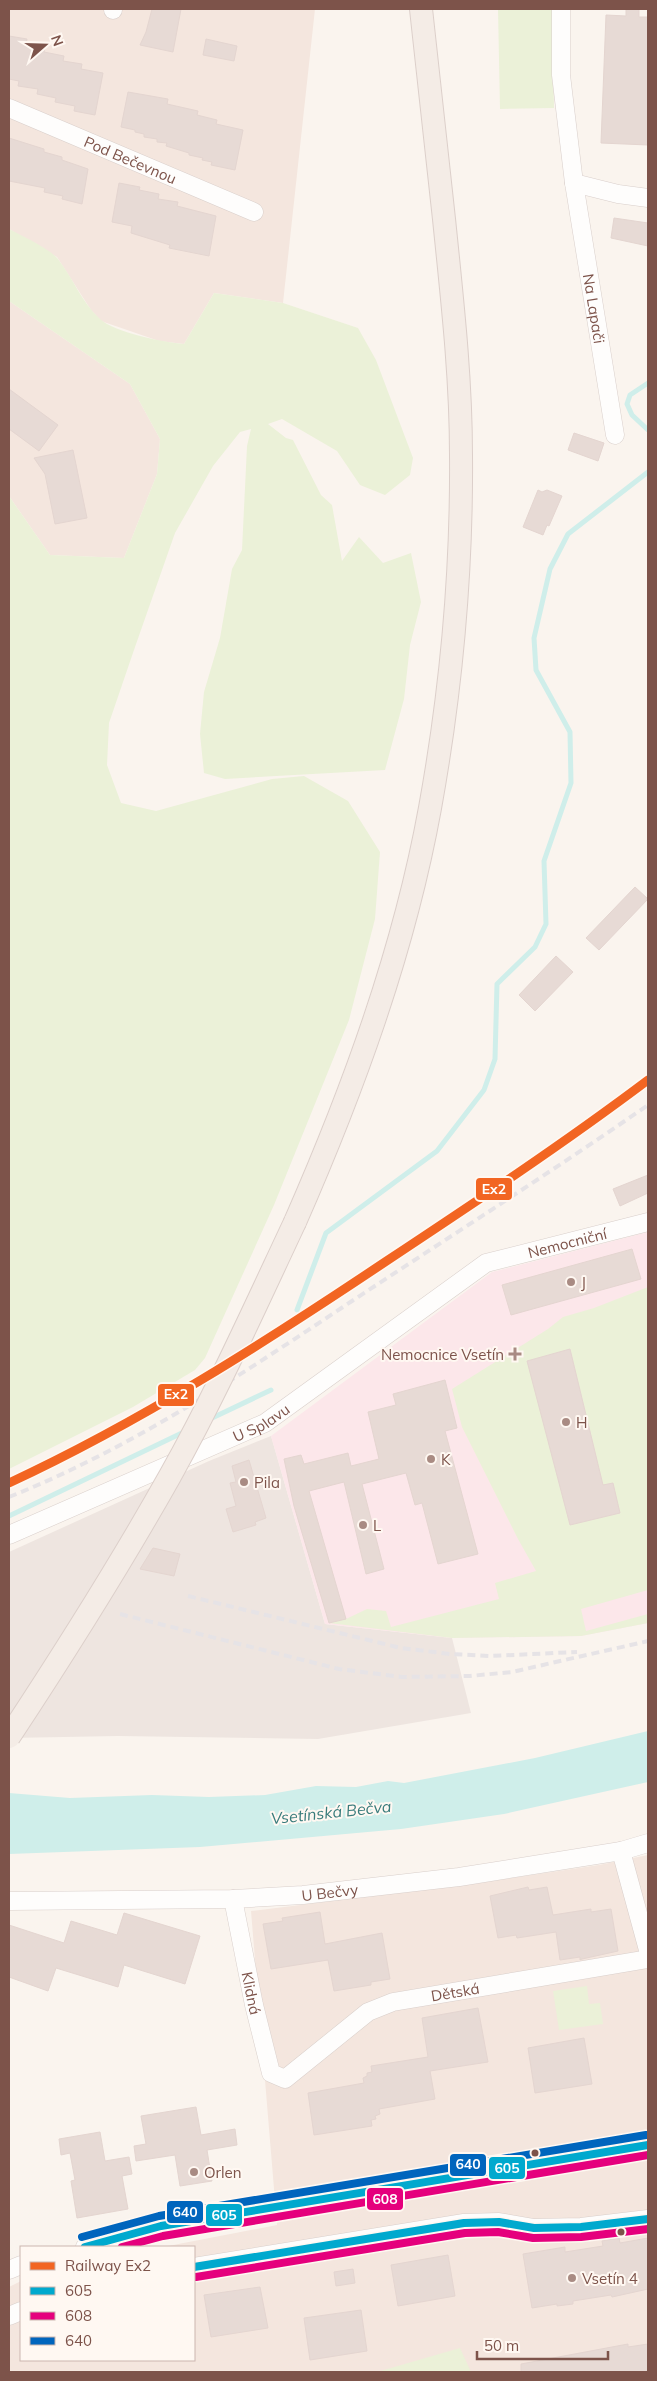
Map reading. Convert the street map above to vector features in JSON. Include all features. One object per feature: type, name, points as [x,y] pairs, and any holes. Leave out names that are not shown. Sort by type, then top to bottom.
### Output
[{"type":"main road","points":[[9,1737],[54,1667],[170,1476],[246,1327],[295,1222],[346,1096],[373,1025],[408,906],[430,811],[453,654],[459,585],[462,455],[460,397],[452,296],[421,9]]},
{"type":"street","name":"Na Lapači","points":[[562,9],[561,75],[574,182],[615,435]]},
{"type":"street","name":"Pod Bečevnou","points":[[9,108],[254,212]]},
{"type":"street","points":[[574,182],[618,194],[648,198]]},
{"type":"street","name":"Nemocniční","points":[[486,1263],[648,1222]]},
{"type":"street","name":"U Splavu","points":[[9,1535],[265,1423],[486,1263]]},
{"type":"street","name":"U Bečvy","points":[[9,1901],[233,1899],[303,1895],[459,1877],[621,1851],[648,1843]]},
{"type":"street","points":[[621,1851],[648,1950]]},
{"type":"street","name":"Klidná","points":[[233,1899],[254,2005],[271,2073],[285,2079]]},
{"type":"street","name":"Dětská","points":[[285,2079],[368,2012],[393,2002],[648,1959]]},
{"type":"street","points":[[89,2246],[161,2226],[648,2145]]},
{"type":"street","points":[[195,2267],[464,2223],[499,2222],[534,2228],[581,2227],[648,2220]]},
{"type":"shaded area","points":[[9,9],[315,9],[283,303],[214,293],[184,344],[159,341],[101,321],[91,310],[57,257],[9,229]]},
{"type":"shaded area","points":[[9,301],[130,384],[160,439],[157,474],[124,558],[50,555],[9,496]]},
{"type":"shaded area","name":"Nemocnice Vsetín","points":[[648,1232],[648,1623],[581,1636],[452,1638],[325,1624],[271,1436],[492,1272]]},
{"type":"shaded area","points":[[271,1436],[325,1624],[452,1638],[471,1713],[318,1739],[118,1736],[9,1738],[9,1552],[209,1461]]},
{"type":"shaded area","points":[[648,1855],[648,2372],[9,2372],[9,2287],[20,2282],[20,2361],[195,2361],[195,2246],[168,2246],[277,2225],[251,1911],[485,1882],[599,1865]]},
{"type":"green space","points":[[498,9],[552,9],[554,108],[500,109]]},
{"type":"green space","points":[[9,229],[54,255],[94,313],[107,324],[128,333],[184,344],[214,293],[283,303],[358,328],[376,360],[413,458],[410,475],[385,495],[360,485],[337,451],[282,419],[268,424],[286,438],[293,440],[321,495],[332,505],[342,561],[359,537],[383,563],[411,553],[421,602],[410,645],[404,699],[385,770],[225,779],[204,773],[200,734],[204,692],[220,638],[232,569],[242,550],[247,446],[251,429],[240,432],[213,466],[175,533],[109,723],[107,765],[121,803],[156,811],[272,779],[304,776],[348,801],[380,852],[375,919],[349,1020],[274,1205],[205,1358],[195,1370],[133,1407],[9,1469],[9,496],[50,555],[124,558],[157,474],[160,439],[130,384],[9,301]]},
{"type":"green space","points":[[648,1287],[648,1590],[581,1609],[586,1631],[648,1614],[648,1623],[581,1636],[452,1638],[329,1623],[346,1619],[367,1609],[386,1611],[391,1627],[499,1599],[495,1583],[536,1571],[462,1427],[452,1389],[548,1329],[563,1317],[594,1308]],"holes":[[[570,1349],[603,1485],[613,1483],[620,1513],[570,1525],[528,1361]]]},
{"type":"green space","points":[[587,1986],[589,2004],[600,2003],[603,2024],[559,2030],[553,1991]]},
{"type":"green space","points":[[460,2348],[471,2372],[377,2372]]},
{"type":"water","name":"Vsetínská Bečva","points":[[648,1731],[648,1782],[504,1814],[401,1829],[200,1847],[9,1854],[9,1793],[70,1798],[152,1795],[209,1797],[265,1795],[316,1786],[356,1787],[388,1781],[404,1783],[535,1758]]},
{"type":"building","points":[[152,9],[181,9],[173,52],[140,45],[146,32]]},
{"type":"building","points":[[626,9],[639,9],[639,17],[648,17],[648,145],[601,143],[606,15],[626,16]]},
{"type":"building","points":[[9,36],[27,39],[26,44],[45,48],[44,52],[64,56],[63,61],[82,64],[81,69],[103,73],[95,115],[74,111],[75,106],[55,102],[56,98],[37,94],[38,89],[18,86],[19,81],[9,79]]},
{"type":"building","points":[[206,39],[237,46],[234,61],[203,55]]},
{"type":"building","points":[[128,92],[168,99],[167,104],[198,111],[197,115],[217,120],[216,124],[243,130],[235,170],[211,165],[212,162],[202,160],[203,158],[166,146],[167,143],[157,142],[157,139],[144,137],[144,134],[135,132],[135,130],[121,127]]},
{"type":"building","points":[[9,138],[44,149],[44,152],[62,157],[62,160],[88,169],[82,204],[62,199],[63,196],[44,192],[45,188],[9,181]]},
{"type":"building","points":[[119,183],[140,187],[139,190],[159,194],[158,199],[178,202],[177,206],[216,216],[209,256],[169,248],[170,245],[131,233],[132,226],[112,222]]},
{"type":"building","points":[[614,218],[648,223],[648,246],[611,238]]},
{"type":"building","points":[[9,389],[58,425],[39,451],[9,429]]},
{"type":"building","points":[[574,433],[604,443],[598,461],[568,450]]},
{"type":"building","points":[[73,450],[87,518],[55,524],[45,474],[34,458]]},
{"type":"building","points":[[538,490],[542,492],[547,490],[562,496],[543,535],[523,527]]},
{"type":"building","points":[[635,887],[648,899],[599,950],[586,938]]},
{"type":"building","points":[[556,956],[573,972],[535,1011],[519,995]]},
{"type":"building","points":[[648,1175],[648,1193],[620,1206],[613,1189]]},
{"type":"building","name":"J","points":[[632,1249],[641,1279],[511,1315],[502,1285]]},
{"type":"building","name":"H","points":[[570,1349],[603,1485],[613,1483],[620,1513],[570,1525],[527,1361]]},
{"type":"building","points":[[445,1380],[457,1428],[445,1431],[478,1554],[438,1564],[422,1503],[415,1505],[406,1473],[362,1484],[384,1569],[366,1574],[344,1482],[309,1491],[346,1619],[329,1623],[294,1506],[284,1459],[301,1455],[304,1464],[348,1453],[351,1466],[379,1459],[368,1412],[396,1405],[393,1394]]},
{"type":"building","points":[[249,1460],[266,1518],[255,1522],[256,1525],[233,1532],[226,1509],[236,1506],[230,1483],[236,1482],[232,1466]]},
{"type":"building","points":[[153,1548],[180,1554],[174,1576],[140,1569]]},
{"type":"building","points":[[528,1887],[529,1890],[547,1887],[553,1915],[591,1909],[591,1912],[611,1909],[618,1951],[580,1960],[580,1957],[560,1960],[556,1932],[517,1938],[516,1935],[498,1938],[490,1896]]},
{"type":"building","points":[[320,1912],[325,1944],[382,1933],[390,1979],[371,1982],[371,1985],[334,1991],[328,1960],[271,1969],[263,1924],[283,1921],[282,1918]]},
{"type":"building","points":[[124,1913],[200,1936],[185,1984],[124,1965],[118,1987],[56,1968],[48,1991],[9,1977],[9,1925],[64,1943],[71,1921],[117,1935]]},
{"type":"building","points":[[478,2008],[488,2062],[430,2071],[435,2099],[379,2109],[380,2114],[375,2116],[376,2119],[371,2120],[372,2126],[314,2135],[308,2093],[364,2083],[363,2078],[367,2076],[367,2073],[372,2072],[371,2066],[428,2057],[422,2018]]},
{"type":"building","points":[[584,2038],[592,2084],[535,2093],[528,2048]]},
{"type":"building","points":[[196,2107],[201,2135],[235,2129],[237,2145],[207,2150],[212,2181],[180,2186],[175,2155],[136,2161],[134,2146],[146,2144],[141,2116]]},
{"type":"building","points":[[100,2132],[105,2161],[129,2157],[132,2174],[122,2176],[128,2209],[77,2218],[71,2181],[75,2180],[70,2153],[61,2155],[59,2139]]},
{"type":"building","points":[[619,2238],[620,2243],[648,2238],[648,2289],[612,2297],[611,2295],[573,2301],[573,2304],[557,2306],[557,2304],[532,2308],[523,2254],[565,2247],[565,2252],[603,2246],[602,2241]]},
{"type":"building","points":[[448,2255],[455,2296],[398,2306],[391,2265]]},
{"type":"building","points":[[353,2269],[355,2283],[336,2286],[334,2272]]},
{"type":"building","points":[[260,2287],[268,2328],[211,2337],[204,2295]]},
{"type":"building","points":[[361,2310],[367,2351],[310,2360],[304,2318]]},
{"type":"building","points":[[628,2344],[628,2347],[648,2344],[648,2372],[521,2372],[521,2364]]},
{"type":"waterway","points":[[648,383],[630,395],[627,404],[632,415],[648,430]]},
{"type":"waterway","points":[[297,1310],[326,1233],[437,1151],[484,1090],[495,1059],[497,984],[535,947],[546,924],[544,861],[571,783],[570,732],[536,670],[534,638],[550,569],[568,534],[648,472]]},
{"type":"waterway","points":[[210,1419],[271,1390]]},
{"type":"waterway","points":[[9,1516],[186,1431]]},
{"type":"railway","points":[[9,1497],[55,1478],[143,1433],[228,1382],[648,1105]]},
{"type":"railway","points":[[188,1596],[401,1648],[450,1654],[490,1656],[577,1652]]},
{"type":"railway","points":[[120,1614],[339,1669],[402,1677],[470,1676],[512,1672],[648,1641]]},
{"type":"rail line","name":"Ex2","points":[[9,1483],[107,1434],[202,1380],[248,1351],[485,1195],[584,1127],[648,1080]]},
{"type":"transit line","name":"640","points":[[82,2237],[159,2216],[646,2135]]},
{"type":"transit line","name":"605","points":[[89,2246],[161,2226],[648,2145]]},
{"type":"transit line","name":"608","points":[[126,2246],[163,2236],[648,2155]]},
{"type":"transit line","name":"605","points":[[195,2267],[464,2223],[499,2222],[534,2228],[581,2227],[648,2219]]},
{"type":"transit line","name":"608","points":[[196,2277],[465,2233],[498,2232],[533,2238],[581,2237],[648,2229]]},
{"type":"place","name":"J","points":[[571,1282]]},
{"type":"place","name":"Nemocnice Vsetín","points":[[515,1354]]},
{"type":"place","name":"H","points":[[566,1422]]},
{"type":"place","name":"K","points":[[431,1459]]},
{"type":"place","name":"Pila","points":[[244,1482]]},
{"type":"place","name":"L","points":[[363,1525]]},
{"type":"place","name":"Orlen","points":[[194,2172]]},
{"type":"place","name":"Vsetín 4","points":[[572,2278]]}]
